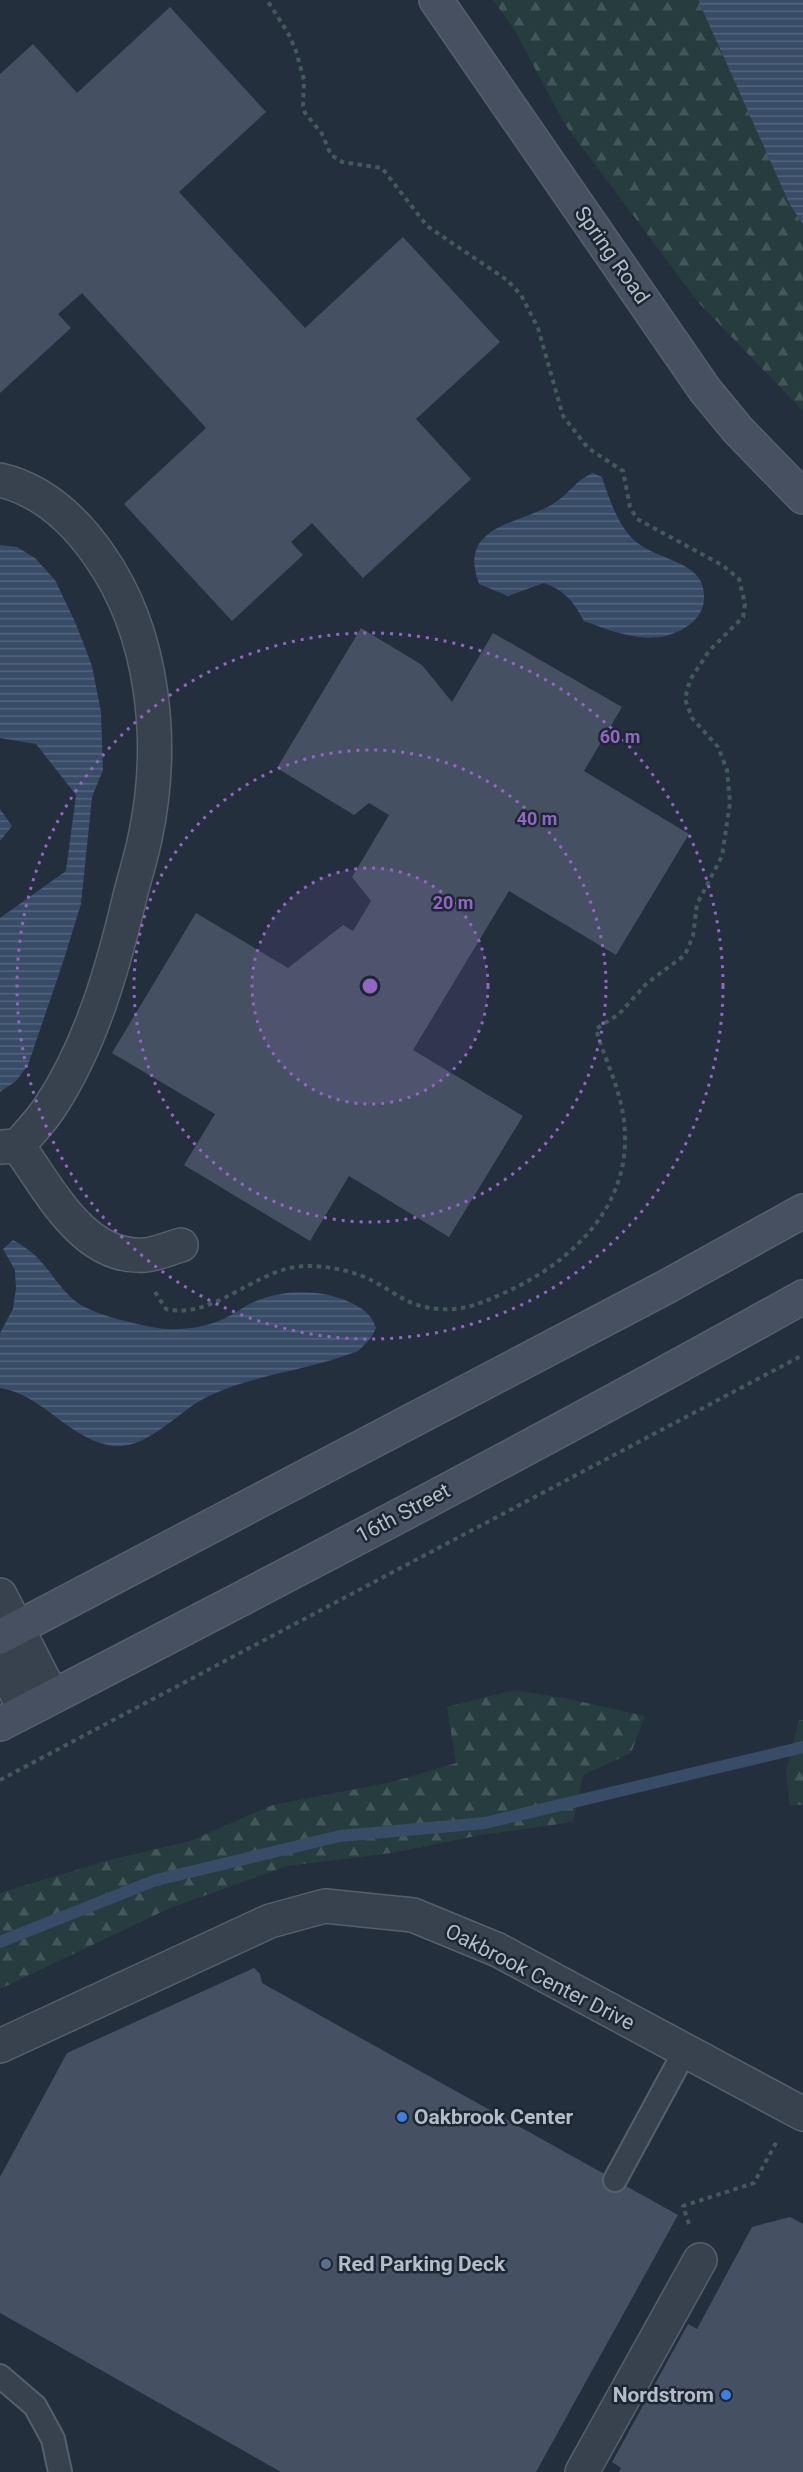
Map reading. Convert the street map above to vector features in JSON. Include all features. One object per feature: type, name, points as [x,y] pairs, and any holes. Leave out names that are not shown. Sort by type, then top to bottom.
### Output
[{"type":"street","name":"Spring Road","points":[[436,0],[705,390],[738,430],[803,497]]},
{"type":"street","points":[[0,480],[23,488],[61,510],[85,535],[115,577],[140,643],[153,714],[151,795],[145,837],[117,951],[75,1064],[49,1108],[9,1146],[88,1236],[111,1251],[145,1255],[181,1245]]},
{"type":"street","points":[[9,1633],[666,1287],[803,1211]]},
{"type":"street","name":"16th Street","points":[[26,1710],[263,1587],[803,1297]]},
{"type":"street","points":[[0,1595],[26,1710]]},
{"type":"street","points":[[0,1658],[26,1710]]},
{"type":"street","name":"Oakbrook Center Drive","points":[[0,2046],[270,1921],[325,1906],[413,1915],[498,1950],[803,2114]]},
{"type":"street","points":[[582,2472],[700,2260]]},
{"type":"lane","points":[[615,2180],[685,2051]]},
{"type":"lane","points":[[0,2376],[35,2406],[53,2439],[60,2472]]},
{"type":"path","points":[[145,1255],[155,1291],[166,1309],[173,1310],[206,1306],[254,1281],[306,1266],[348,1271],[373,1281],[402,1300],[435,1309],[456,1310],[470,1308],[500,1295],[549,1269],[581,1243],[607,1209],[621,1170],[625,1144],[624,1111],[620,1092],[606,1062],[596,1029],[619,1014],[647,983],[685,955],[693,936],[696,904],[722,856],[730,803],[727,770],[718,747],[692,718],[685,699],[690,680],[709,651],[743,617],[746,604],[739,579],[722,565],[637,519],[630,507],[623,471],[588,448],[562,416],[538,328],[521,295],[507,280],[427,226],[382,168],[342,162],[331,155],[322,134],[305,113],[304,80],[296,51],[267,0]]},
{"type":"path","points":[[0,1780],[803,1355]]},
{"type":"path","points":[[700,2260],[683,2206],[754,2183],[777,2140]]},
{"type":"green space","points":[[493,0],[698,0],[790,205],[803,224],[803,411],[698,302],[564,123],[514,29]]},
{"type":"green space","points":[[514,1690],[569,1699],[645,1716],[631,1753],[583,1775],[573,1822],[481,1835],[392,1853],[287,1866],[170,1908],[0,1989],[0,1893],[109,1860],[190,1841],[273,1805],[392,1782],[456,1763],[447,1707]]},
{"type":"green space","points":[[799,1720],[803,1720],[803,1805],[790,1805],[786,1772]]},
{"type":"water","points":[[698,0],[803,0],[803,224],[790,205]]},
{"type":"water","points":[[593,473],[602,477],[617,517],[632,538],[653,552],[688,568],[697,576],[702,585],[704,603],[694,621],[685,628],[657,637],[632,636],[584,621],[568,598],[544,583],[508,596],[479,584],[474,564],[476,550],[484,538],[508,523],[553,504],[582,479]]},
{"type":"water","points":[[0,545],[17,547],[35,558],[55,580],[76,624],[92,666],[101,712],[103,770],[92,797],[81,904],[63,962],[28,1065],[16,1081],[0,1092],[0,918],[66,871],[76,795],[36,744],[0,738]]},
{"type":"water","points":[[0,809],[12,826],[0,841]]},
{"type":"water","points":[[13,1240],[34,1254],[66,1292],[81,1305],[98,1313],[129,1322],[163,1329],[194,1328],[220,1321],[257,1300],[296,1292],[310,1292],[336,1297],[357,1306],[368,1314],[376,1328],[371,1338],[358,1351],[245,1382],[197,1402],[161,1429],[135,1443],[122,1446],[108,1445],[80,1434],[29,1398],[0,1388],[0,1333],[13,1309],[16,1288],[15,1270],[3,1249]]},
{"type":"building","points":[[170,7],[266,112],[179,192],[305,328],[403,237],[500,342],[416,419],[471,479],[363,578],[312,523],[291,542],[303,555],[232,621],[124,504],[206,428],[82,293],[58,314],[71,328],[0,393],[0,74],[33,44],[77,93]]},
{"type":"building","points":[[361,628],[422,665],[452,702],[493,633],[622,707],[584,771],[689,834],[616,955],[509,891],[413,1050],[523,1116],[449,1237],[349,1176],[310,1241],[184,1165],[215,1114],[112,1053],[196,913],[288,968],[343,925],[353,931],[371,901],[352,877],[389,815],[369,803],[354,815],[277,768]]},
{"type":"building","name":"Red Parking Deck","points":[[254,1968],[260,1974],[262,1983],[678,2215],[536,2472],[281,2472],[0,2313],[0,2177],[67,2053]]},
{"type":"building","name":"Nordstrom","points":[[790,2217],[803,2224],[803,2472],[619,2472],[621,2468],[612,2462],[688,2324],[697,2329],[752,2227]]},
{"type":"waterway","points":[[0,1942],[156,1880],[340,1836],[485,1823],[803,1747]]},
{"type":"place","name":"Oakbrook Center","points":[[402,2117]]},
{"type":"place","name":"Red Parking Deck","points":[[326,2264]]},
{"type":"place","name":"Nordstrom","points":[[726,2395]]}]
